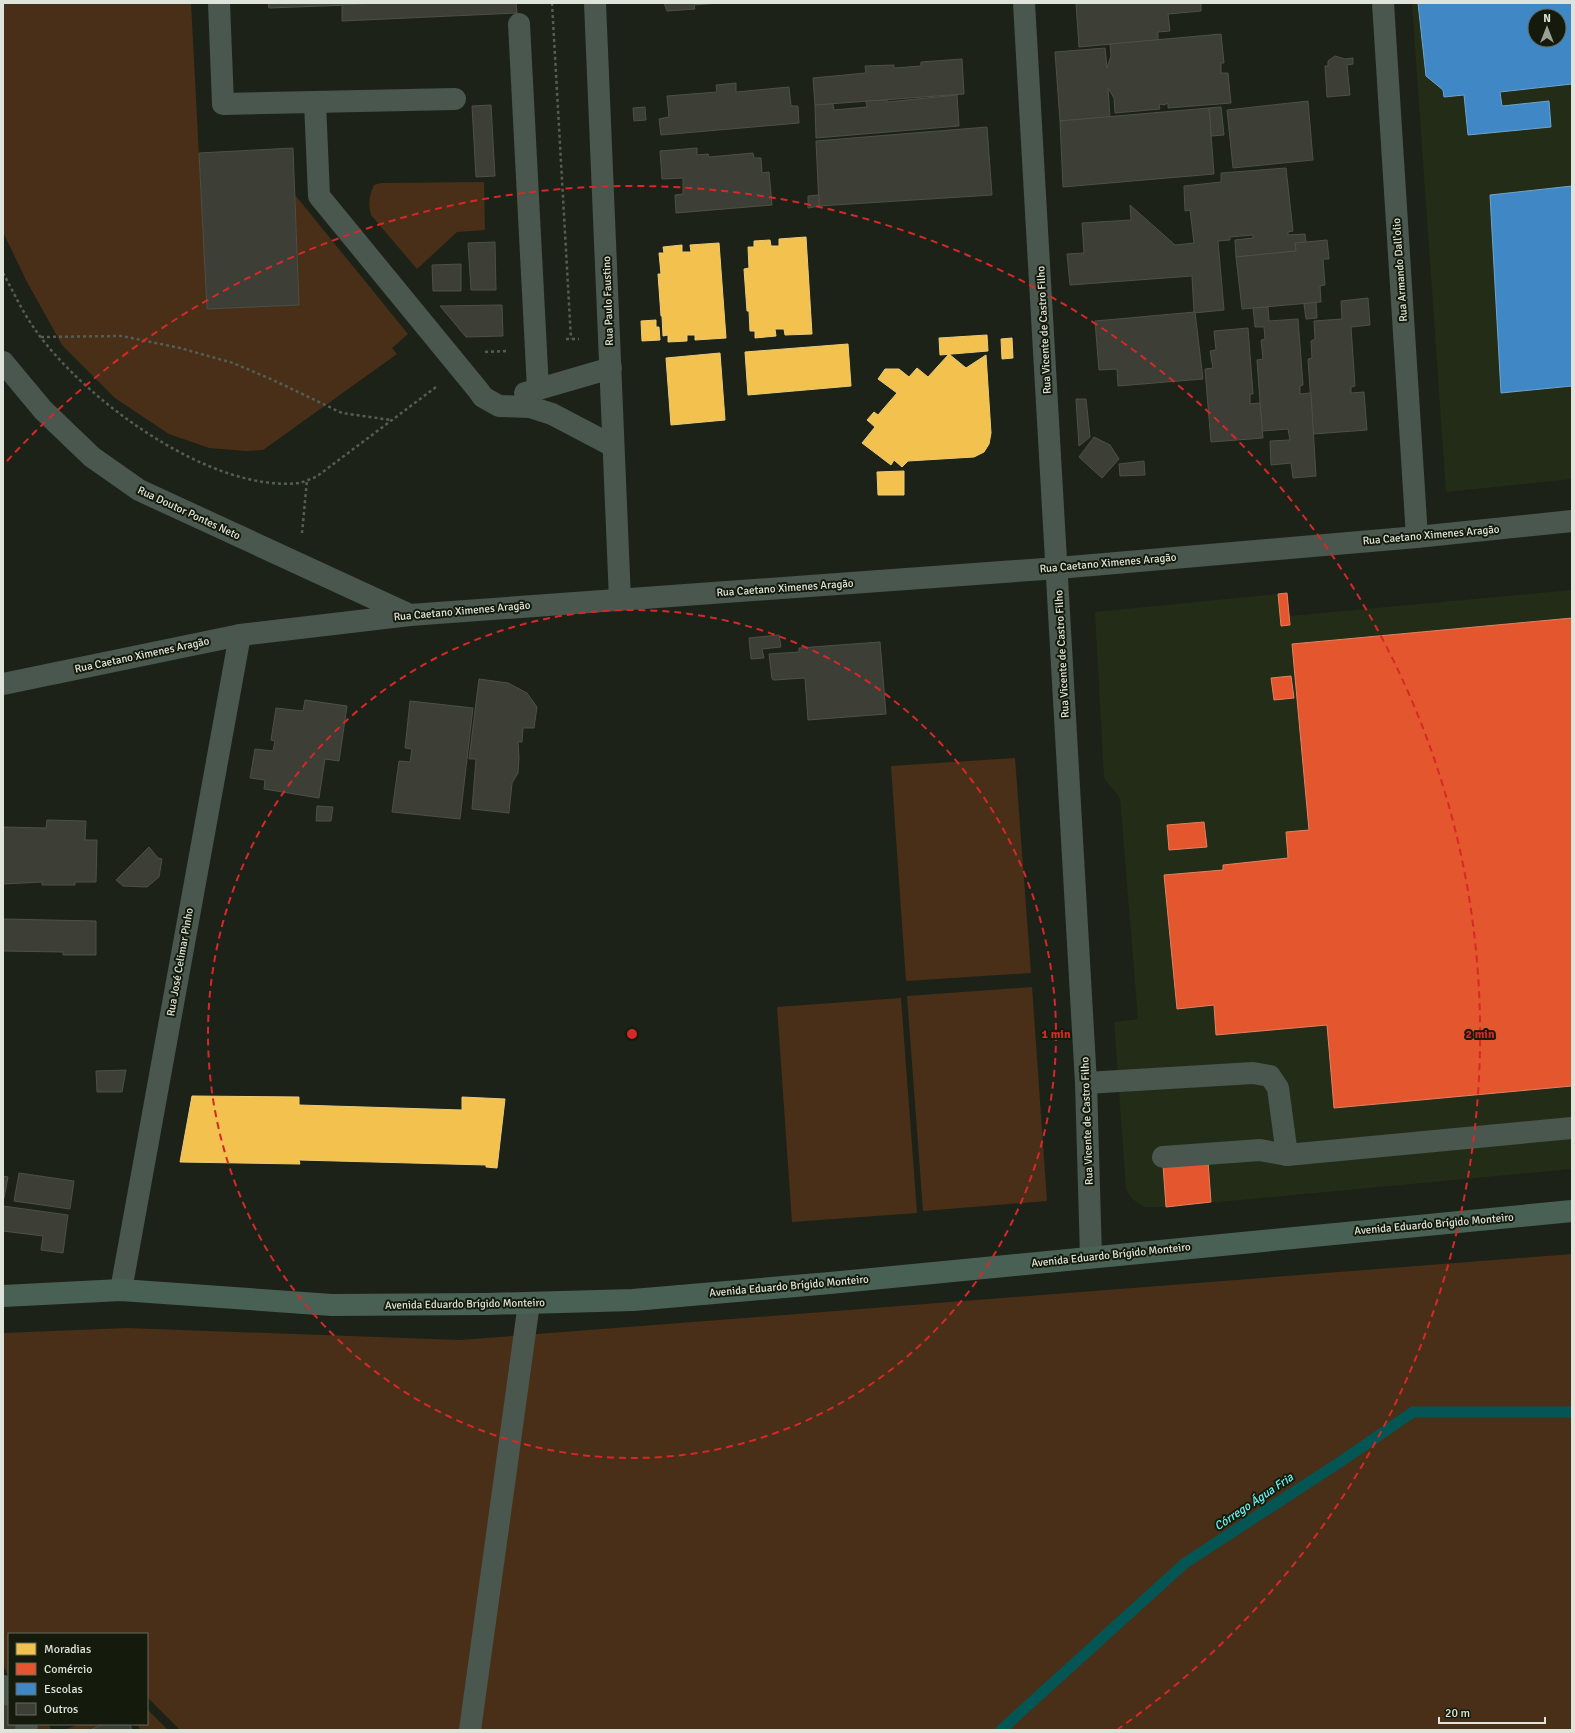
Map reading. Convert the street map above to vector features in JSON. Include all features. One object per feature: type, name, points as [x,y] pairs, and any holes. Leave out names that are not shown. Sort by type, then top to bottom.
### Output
[{"type":"main road","name":"Avenida Eduardo Brígido Monteiro","points":[[3,1296],[121,1290],[332,1305],[529,1303],[634,1300],[830,1283],[1572,1211]]},
{"type":"street","points":[[219,3],[223,104],[455,99]]},
{"type":"street","name":"Rua Paulo Faustino","points":[[595,3],[620,600]]},
{"type":"street","name":"Rua Vicente de Castro Filho","points":[[1024,3],[1058,568],[1086,1083],[1091,1257]]},
{"type":"street","name":"Rua Armando Dall'olio","points":[[1384,3],[1417,537]]},
{"type":"street","points":[[519,24],[538,389]]},
{"type":"street","points":[[314,102],[319,196],[483,397],[499,406],[530,407],[552,414],[614,446]]},
{"type":"street","name":"Rua Doutor Pontes Neto","points":[[3,362],[43,410],[92,457],[139,490],[410,615]]},
{"type":"street","points":[[478,390],[498,394],[520,394],[610,368]]},
{"type":"street","name":"Rua Caetano Ximenes Aragão","points":[[3,684],[240,635],[410,615],[1058,568],[1417,537],[1572,521]]},
{"type":"street","name":"Rua José Celimar Pinho","points":[[121,1290],[240,635]]},
{"type":"street","points":[[1086,1083],[1253,1073],[1270,1076],[1278,1088],[1287,1155]]},
{"type":"street","points":[[1163,1157],[1260,1150],[1287,1155],[1572,1128]]},
{"type":"street","points":[[470,1730],[529,1303]]},
{"type":"path","points":[[552,3],[571,339]]},
{"type":"path","points":[[3,272],[34,328],[63,363],[95,394],[142,430],[208,466],[241,478],[273,483],[300,483],[316,477],[439,384]]},
{"type":"path","points":[[42,337],[122,336],[180,348],[233,363],[273,380],[342,413],[391,420]]},
{"type":"path","points":[[479,354],[490,351],[506,351],[513,354]]},
{"type":"path","points":[[298,563],[304,521],[307,480]]},
{"type":"shaded area","points":[[3,3],[191,3],[207,309],[299,305],[295,195],[408,334],[392,348],[397,354],[263,450],[246,451],[209,448],[169,434],[115,398],[62,345],[26,280],[3,232]]},
{"type":"shaded area","points":[[1412,3],[1572,3],[1572,479],[1446,492]]},
{"type":"shaded area","points":[[484,182],[485,230],[457,232],[417,269],[371,215],[370,200],[374,185],[381,183]]},
{"type":"shaded area","points":[[1572,590],[1572,1169],[1166,1207],[1145,1207],[1131,1198],[1126,1189],[1114,1022],[1138,1019],[1120,798],[1104,778],[1095,612],[1287,593],[1289,616]]},
{"type":"shaded area","points":[[1015,758],[1031,973],[906,981],[891,766]]},
{"type":"shaded area","points":[[1032,987],[1047,1201],[923,1211],[907,996]]},
{"type":"shaded area","points":[[901,998],[917,1213],[792,1222],[777,1007]]},
{"type":"shaded area","points":[[1572,1254],[1572,1730],[180,1730],[148,1698],[148,1633],[8,1633],[8,1676],[3,1664],[3,1333],[127,1328],[460,1340]]},
{"type":"shaded area","points":[[148,1710],[168,1730],[140,1730],[138,1725],[148,1725]]},
{"type":"shaded area","points":[[40,1725],[49,1725],[51,1730],[32,1730]]},
{"type":"shaded area","points":[[77,1725],[109,1725],[97,1730],[64,1730]]},
{"type":"building: Moradias","points":[[806,237],[812,334],[785,335],[784,329],[775,329],[776,336],[755,338],[755,331],[750,331],[749,311],[747,311],[744,269],[749,268],[748,247],[754,247],[754,241],[770,240],[771,246],[779,246],[779,239]]},
{"type":"building: Moradias","points":[[719,243],[726,338],[695,340],[695,335],[687,335],[687,341],[668,342],[668,335],[663,336],[658,274],[661,274],[659,253],[664,253],[663,247],[682,245],[682,252],[691,252],[690,245]]},
{"type":"building: Moradias","points":[[656,320],[656,327],[659,327],[660,340],[642,341],[641,321]]},
{"type":"building: Moradias","points":[[987,335],[988,351],[940,355],[939,338]]},
{"type":"building: Moradias","points":[[1012,338],[1013,358],[1002,359],[1001,339]]},
{"type":"building: Moradias","points":[[848,344],[851,386],[748,395],[745,352]]},
{"type":"building: Moradias","points":[[720,353],[725,420],[671,425],[666,358]]},
{"type":"building: Moradias","points":[[949,354],[966,368],[986,355],[991,433],[989,444],[984,452],[974,457],[908,461],[902,467],[894,460],[891,465],[862,443],[875,427],[867,420],[874,412],[878,415],[897,393],[878,379],[885,369],[899,369],[909,377],[917,368],[928,377]]},
{"type":"building: Moradias","points":[[904,471],[904,495],[878,495],[877,472]]},
{"type":"building: Moradias","points":[[192,1096],[299,1097],[299,1105],[462,1110],[462,1097],[505,1099],[497,1168],[486,1167],[486,1165],[299,1160],[300,1164],[180,1162]]},
{"type":"building: Comércio","points":[[1287,593],[1290,625],[1281,626],[1278,594]]},
{"type":"building: Comércio","points":[[1572,618],[1572,1086],[1334,1108],[1327,1025],[1216,1035],[1214,1005],[1177,1009],[1164,875],[1223,870],[1223,865],[1288,858],[1286,832],[1309,830],[1292,644]]},
{"type":"building: Comércio","points":[[1291,676],[1294,698],[1274,700],[1271,678]]},
{"type":"building: Comércio","points":[[1204,822],[1207,847],[1169,850],[1167,825]]},
{"type":"building: Comércio","points":[[1208,1161],[1211,1202],[1166,1207],[1163,1165]]},
{"type":"building: Escolas","points":[[1418,3],[1572,3],[1572,84],[1500,92],[1502,106],[1549,101],[1551,127],[1468,135],[1464,95],[1444,97],[1443,90],[1426,76]]},
{"type":"building: Escolas","points":[[1572,186],[1572,386],[1501,393],[1490,195]]},
{"type":"building: Outros","points":[[268,3],[375,3],[375,4],[269,8]]},
{"type":"building: Outros","points":[[375,3],[516,3],[517,13],[342,21],[342,5]]},
{"type":"building: Outros","points":[[664,3],[718,3],[694,5],[695,9],[667,11]]},
{"type":"building: Outros","points":[[1076,3],[1201,3],[1201,11],[1168,14],[1170,31],[1158,32],[1158,40],[1079,47]]},
{"type":"building: Outros","points":[[1221,34],[1224,63],[1221,63],[1221,73],[1228,73],[1231,103],[1168,108],[1168,103],[1164,105],[1159,104],[1160,109],[1115,113],[1114,98],[1108,88],[1110,117],[1060,121],[1055,52],[1105,48],[1107,68],[1111,56],[1110,44]]},
{"type":"building: Outros","points":[[1335,56],[1345,59],[1353,58],[1353,64],[1347,65],[1350,95],[1327,97],[1325,66],[1328,66],[1328,61]]},
{"type":"building: Outros","points":[[962,59],[964,94],[815,105],[813,78],[866,73],[865,66],[894,65],[894,68],[921,66],[921,62]]},
{"type":"building: Outros","points":[[736,83],[736,92],[789,87],[791,106],[798,106],[799,123],[661,135],[659,119],[669,117],[667,96],[717,92],[716,85]]},
{"type":"building: Outros","points":[[957,95],[959,126],[816,138],[815,105],[833,104],[834,110],[867,107],[866,101],[887,100],[887,102]]},
{"type":"building: Outros","points":[[1308,101],[1313,160],[1233,168],[1227,110]]},
{"type":"building: Outros","points":[[491,105],[495,176],[476,177],[472,106]]},
{"type":"building: Outros","points":[[645,107],[646,120],[634,121],[633,108]]},
{"type":"building: Outros","points":[[1221,107],[1224,135],[1211,136],[1209,108]]},
{"type":"building: Outros","points":[[1209,108],[1214,174],[1063,187],[1060,121]]},
{"type":"building: Outros","points":[[987,127],[992,195],[819,206],[816,141]]},
{"type":"building: Outros","points":[[293,148],[299,305],[207,309],[199,153]]},
{"type":"building: Outros","points":[[697,148],[697,155],[708,154],[709,157],[753,153],[754,158],[761,158],[762,173],[769,172],[772,205],[676,213],[675,195],[683,194],[683,178],[662,179],[660,151]]},
{"type":"building: Outros","points":[[1286,168],[1293,231],[1288,232],[1288,235],[1305,234],[1306,242],[1295,243],[1296,251],[1236,257],[1235,240],[1253,238],[1253,235],[1230,237],[1230,240],[1218,241],[1224,310],[1194,313],[1192,276],[1070,285],[1067,254],[1084,253],[1082,223],[1131,220],[1130,205],[1175,245],[1194,243],[1190,210],[1185,211],[1184,186],[1221,182],[1221,173]]},
{"type":"building: Outros","points":[[819,195],[819,206],[808,208],[808,196]]},
{"type":"building: Outros","points":[[1327,240],[1329,259],[1323,259],[1325,285],[1320,286],[1321,302],[1242,309],[1236,257],[1296,251],[1295,243]]},
{"type":"building: Outros","points":[[495,242],[496,290],[471,290],[468,243]]},
{"type":"building: Outros","points":[[461,264],[461,291],[433,291],[432,265]]},
{"type":"building: Outros","points":[[1368,298],[1370,325],[1351,327],[1355,386],[1351,387],[1351,393],[1364,392],[1367,430],[1313,434],[1308,359],[1312,358],[1311,341],[1315,339],[1314,321],[1342,319],[1341,301]]},
{"type":"building: Outros","points":[[1316,302],[1317,318],[1306,319],[1304,304]]},
{"type":"building: Outros","points":[[502,305],[503,336],[466,337],[440,306]]},
{"type":"building: Outros","points":[[1268,307],[1269,321],[1298,319],[1303,385],[1300,386],[1300,394],[1311,393],[1316,476],[1293,478],[1291,463],[1271,465],[1270,441],[1290,440],[1288,429],[1262,431],[1257,360],[1263,359],[1261,340],[1265,339],[1264,327],[1255,327],[1253,308]]},
{"type":"building: Outros","points":[[1195,312],[1203,379],[1118,386],[1117,369],[1099,370],[1095,321]]},
{"type":"building: Outros","points":[[1248,328],[1253,394],[1250,394],[1250,404],[1260,403],[1263,438],[1211,442],[1205,369],[1213,368],[1210,351],[1216,350],[1214,331]]},
{"type":"building: Outros","points":[[1076,399],[1086,399],[1090,437],[1079,446]]},
{"type":"building: Outros","points":[[1094,437],[1110,445],[1119,459],[1102,478],[1079,457]]},
{"type":"building: Outros","points":[[1144,461],[1145,475],[1120,476],[1119,464]]},
{"type":"building: Outros","points":[[779,635],[781,647],[762,649],[764,658],[751,659],[749,638]]},
{"type":"building: Outros","points":[[880,642],[886,714],[808,720],[805,678],[772,679],[769,654],[799,652],[799,648]]},
{"type":"building: Outros","points":[[479,679],[508,683],[527,693],[537,707],[534,728],[523,728],[522,742],[518,742],[518,773],[512,783],[509,813],[472,809],[476,759],[469,759]]},
{"type":"building: Outros","points":[[305,700],[347,706],[339,761],[325,759],[319,798],[264,789],[265,780],[250,778],[255,749],[273,751],[275,741],[271,740],[276,708],[303,711]]},
{"type":"building: Outros","points":[[410,701],[473,708],[460,819],[392,812],[399,761],[410,762],[412,749],[405,748]]},
{"type":"building: Outros","points":[[317,806],[333,807],[331,821],[316,821]]},
{"type":"building: Outros","points":[[47,820],[86,821],[85,840],[97,840],[96,882],[75,882],[75,885],[42,885],[42,882],[3,884],[3,827],[46,828]]},
{"type":"building: Outros","points":[[149,847],[158,858],[162,859],[159,877],[147,887],[123,886],[116,880]]},
{"type":"building: Outros","points":[[3,919],[96,921],[96,955],[63,955],[63,952],[3,951]]},
{"type":"building: Outros","points":[[126,1070],[122,1092],[97,1092],[96,1071]]},
{"type":"building: Outros","points":[[19,1173],[74,1181],[70,1209],[14,1201]]},
{"type":"building: Outros","points":[[3,1176],[8,1177],[4,1198],[3,1198]]},
{"type":"building: Outros","points":[[3,1206],[68,1215],[63,1253],[41,1250],[43,1236],[3,1231]]},
{"type":"building: Outros","points":[[3,1693],[8,1700],[8,1725],[22,1725],[20,1730],[3,1730]]},
{"type":"building: Outros","points":[[102,1725],[130,1725],[132,1730],[90,1730]]},
{"type":"waterway","name":"Córrego Água Fria","points":[[1001,1730],[1185,1563],[1340,1462],[1413,1412],[1572,1412]]}]
